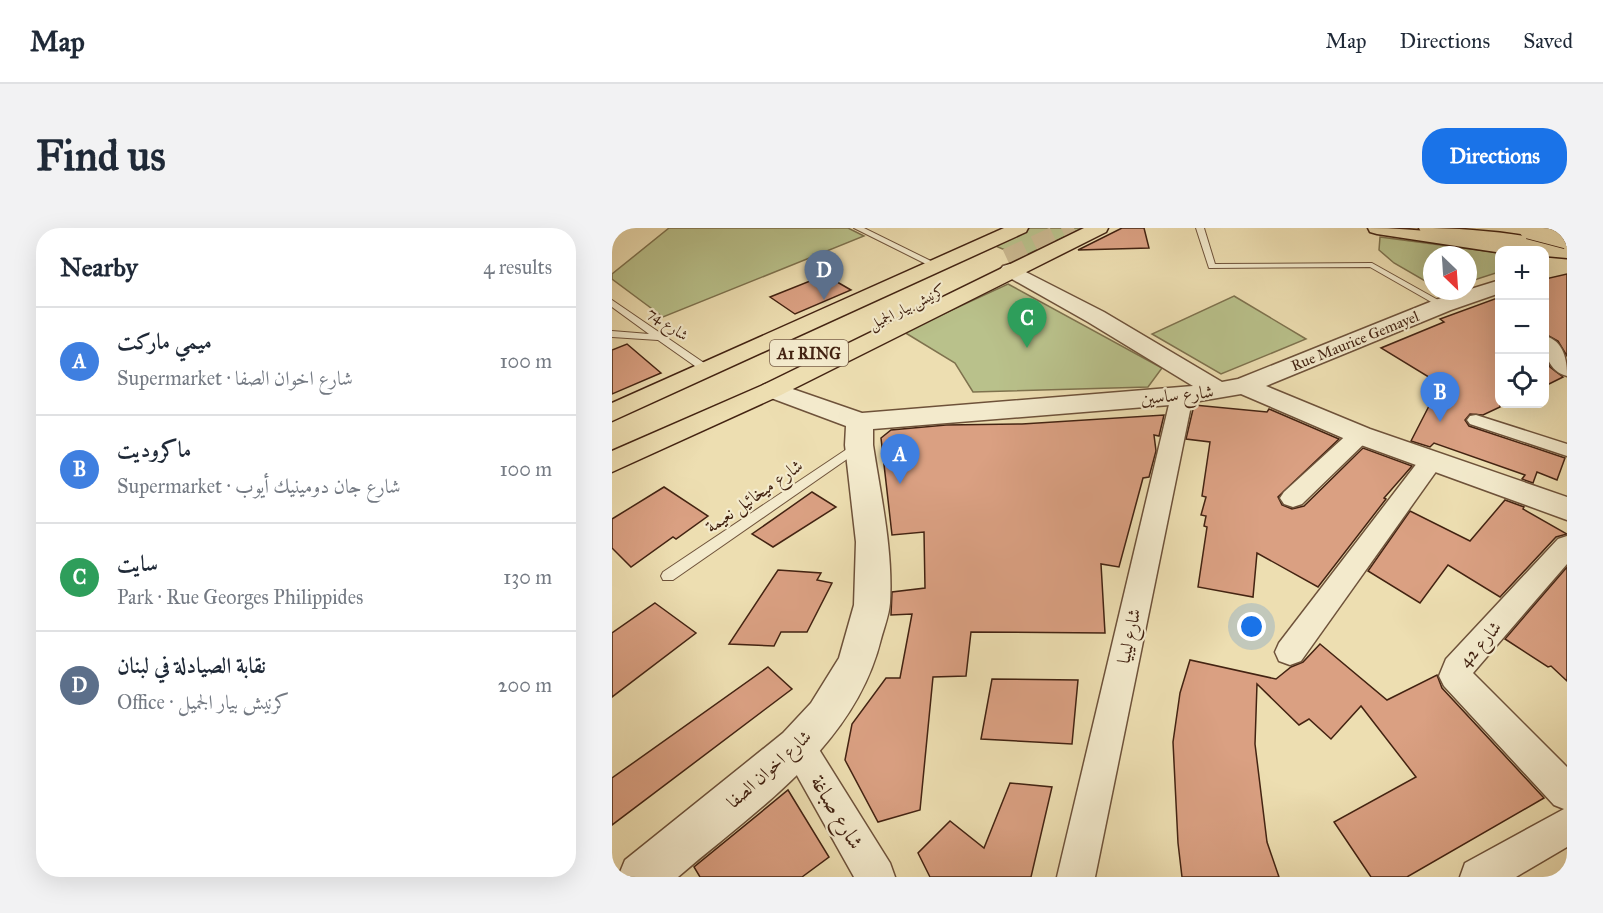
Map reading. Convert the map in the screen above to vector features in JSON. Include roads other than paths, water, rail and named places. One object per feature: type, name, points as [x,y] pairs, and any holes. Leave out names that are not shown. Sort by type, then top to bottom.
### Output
[{"type":"highway","points":[[612,413],[1019,228]]},
{"type":"highway","points":[[1377,228],[1495,247]]},
{"type":"highway","points":[[1428,228],[1536,243],[1567,251]]},
{"type":"highway","points":[[1466,228],[1567,236]]},
{"type":"highway","points":[[1529,228],[1567,236]]},
{"type":"highway","points":[[612,462],[772,390],[1001,260],[1097,229]]},
{"type":"highway","points":[[1549,250],[1567,251]]},
{"type":"highway","name":"كرنيش بيار الجميل","points":[[612,424],[1001,260]]},
{"type":"highway","name":"كرنيش بيار الجميل","points":[[612,449],[1001,260]]},
{"type":"highway","points":[[1549,270],[1567,264]]},
{"type":"street","points":[[1001,260],[1096,317],[1231,388],[1567,509]]},
{"type":"street","name":"Rue Maurice Gemayel","points":[[1231,388],[1443,305],[1495,289]]},
{"type":"street","points":[[1549,347],[1567,370]]},
{"type":"street","name":"شارع ساسين","points":[[772,390],[859,434],[1182,396],[1231,388]]},
{"type":"street","name":"شارع ليبيا","points":[[1076,877],[1182,396]]},
{"type":"street","points":[[1476,420],[1567,450]]},
{"type":"street","name":"شارع اخوان الصفا","points":[[642,877],[798,747],[825,716],[856,664],[872,605],[872,542],[859,434]]},
{"type":"street","points":[[1293,498],[1360,435]]},
{"type":"street","points":[[1290,652],[1432,460]]},
{"type":"street","name":"شارع 42","points":[[1567,546],[1456,669],[1455,676],[1567,792]]},
{"type":"street","name":"شارع صباغة","points":[[798,747],[876,877]]},
{"type":"street","points":[[1479,877],[1567,826]]},
{"type":"lane","points":[[858,228],[935,265]]},
{"type":"lane","points":[[1200,228],[1212,266],[1372,265],[1443,305]]},
{"type":"lane","name":"شارع 74","points":[[612,303],[706,369]]},
{"type":"lane","points":[[612,334],[661,337]]},
{"type":"lane","name":"شارع ميخائيل نعيمة","points":[[668,576],[859,434]]},
{"type":"tunnel","points":[[1007,259],[1074,228]]},
{"type":"place","name":"نقابة الصيادلة في لبنان","points":[[824,300]]},
{"type":"place","name":"سايت","points":[[1027,348]]},
{"type":"place","name":"ماكروديت","points":[[1440,422]]},
{"type":"place","name":"ميمي ماركت","points":[[900,484]]}]
